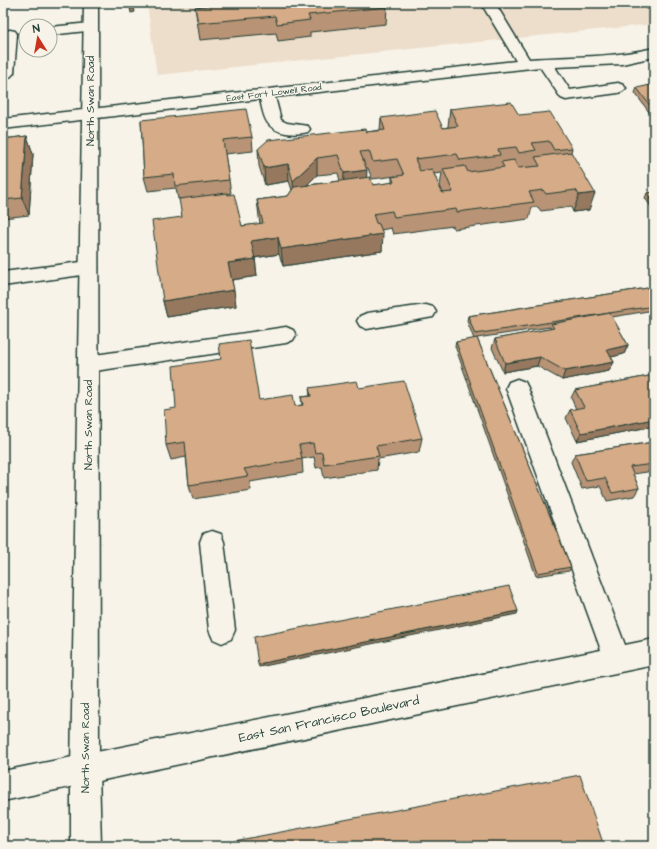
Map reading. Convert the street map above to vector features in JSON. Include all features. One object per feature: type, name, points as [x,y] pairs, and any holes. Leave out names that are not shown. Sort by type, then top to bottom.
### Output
[{"type":"street","name":"North Swan Road","points":[[86,846],[85,770],[91,3]]},
{"type":"street","points":[[488,3],[505,28],[525,64]]},
{"type":"street","points":[[58,30],[90,27]]},
{"type":"street","points":[[3,76],[6,73],[7,34],[18,33]]},
{"type":"street","name":"East Fort Lowell Road","points":[[3,124],[544,62],[589,63],[639,57],[654,50]]},
{"type":"street","points":[[544,62],[566,95],[618,88]]},
{"type":"street","points":[[267,94],[271,116],[276,125],[285,129],[302,129]]},
{"type":"street","points":[[3,279],[89,268]]},
{"type":"street","points":[[368,321],[426,312]]},
{"type":"street","points":[[88,364],[286,335]]},
{"type":"street","points":[[517,388],[618,660]]},
{"type":"street","points":[[212,542],[222,630]]},
{"type":"street","name":"East San Francisco Boulevard","points":[[3,786],[654,652]]},
{"type":"shaded area","points":[[147,3],[654,3],[654,24],[157,75]]},
{"type":"building","points":[[128,3],[133,3],[134,7],[130,8]]},
{"type":"building","points":[[240,3],[385,3],[387,7],[308,15],[310,20],[277,24],[275,16],[198,23],[195,7]]},
{"type":"building","points":[[650,85],[654,91],[654,111],[637,88]]},
{"type":"building","points":[[511,102],[519,115],[550,112],[572,148],[554,150],[549,141],[532,143],[536,150],[519,153],[516,147],[498,149],[500,155],[460,160],[457,154],[415,159],[420,171],[432,169],[442,193],[453,192],[443,169],[465,166],[468,172],[504,167],[501,162],[514,160],[518,168],[540,166],[535,157],[571,152],[595,193],[579,195],[576,190],[546,194],[543,190],[529,192],[534,202],[457,212],[456,209],[394,217],[392,211],[373,214],[376,223],[379,224],[383,234],[281,249],[278,237],[251,241],[255,259],[228,263],[234,290],[163,301],[152,221],[182,217],[179,199],[227,193],[228,195],[234,194],[242,226],[263,223],[257,200],[288,196],[294,187],[370,177],[373,185],[394,182],[392,177],[404,175],[397,159],[373,162],[369,151],[360,152],[367,170],[344,173],[338,155],[317,158],[293,181],[288,164],[264,168],[258,149],[268,140],[365,129],[366,132],[385,130],[381,118],[435,111],[443,128],[458,126],[450,109]]},
{"type":"building","points":[[246,109],[252,137],[223,140],[229,180],[175,186],[174,174],[144,177],[141,120]]},
{"type":"building","points":[[27,136],[22,198],[3,200],[3,139]]},
{"type":"building","points":[[654,192],[654,203],[647,193]]},
{"type":"building","points":[[654,287],[654,306],[475,334],[468,316]]},
{"type":"building","points":[[610,313],[628,345],[607,350],[614,362],[565,371],[540,357],[505,363],[495,339],[554,328],[551,324]]},
{"type":"building","points":[[477,338],[571,567],[538,573],[456,342]]},
{"type":"building","points":[[249,340],[259,400],[293,395],[295,406],[303,405],[301,397],[311,396],[309,388],[357,381],[359,388],[404,381],[422,438],[376,446],[379,456],[324,464],[322,452],[315,453],[313,443],[299,445],[302,459],[244,469],[248,476],[189,485],[185,442],[166,445],[164,410],[176,408],[173,366],[221,359],[219,344]]},
{"type":"building","points":[[654,375],[654,419],[581,433],[570,410],[584,407],[575,390]]},
{"type":"building","points":[[654,442],[654,464],[630,467],[639,488],[612,493],[605,478],[586,481],[575,454]]},
{"type":"building","points":[[509,586],[518,611],[258,664],[254,637]]},
{"type":"building","points":[[580,775],[604,846],[234,846],[234,841]]}]
